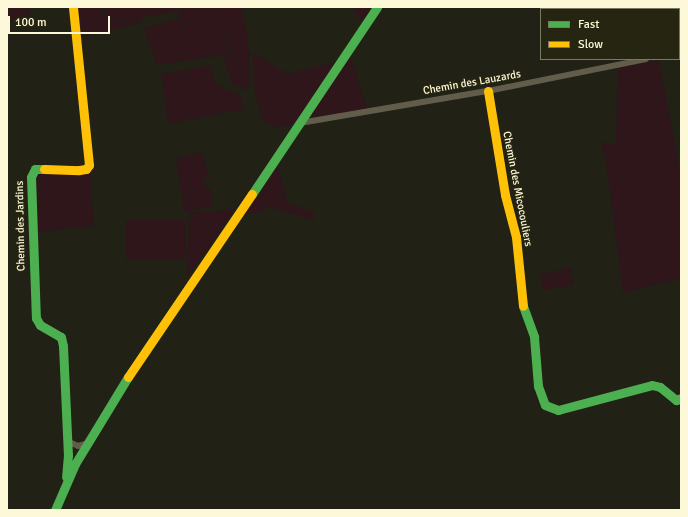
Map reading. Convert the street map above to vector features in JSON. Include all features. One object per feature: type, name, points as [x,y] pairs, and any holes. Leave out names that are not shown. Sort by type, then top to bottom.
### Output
[{"type":"street","name":"Chemin des Jardins","points":[[65,484],[66,441],[62,340],[40,325],[36,318],[31,178],[35,169],[80,170],[86,169],[89,165],[74,7]]},
{"type":"street","points":[[55,510],[65,484],[85,444],[200,269],[377,7]]},
{"type":"street","name":"Chemin des Lauzards","points":[[300,123],[488,91],[641,60]]},
{"type":"street","name":"Chemin des Micocouliers","points":[[488,91],[505,196],[516,237],[523,311],[534,337],[538,386],[545,405],[558,410],[652,385],[660,387],[676,400],[681,398]]},
{"type":"street","points":[[66,441],[78,446],[85,444]]},
{"type":"shaded area","points":[[7,7],[29,7],[31,14],[20,20],[7,21]]},
{"type":"shaded area","points":[[76,7],[102,7],[102,13],[119,22],[141,17],[141,23],[81,36]]},
{"type":"shaded area","points":[[103,7],[205,7],[227,33],[229,54],[157,65],[144,28],[179,19],[178,11],[119,21],[103,12]]},
{"type":"shaded area","points":[[207,7],[242,7],[250,54],[250,84],[245,90],[233,85],[224,58],[231,55],[228,33],[215,20]]},
{"type":"shaded area","points":[[352,7],[372,7],[362,22]]},
{"type":"shaded area","points":[[253,53],[288,74],[336,62],[295,124],[276,127],[264,123],[260,112],[254,87]]},
{"type":"shaded area","points":[[351,57],[367,109],[313,117],[311,112]]},
{"type":"shaded area","points":[[659,60],[681,179],[681,278],[623,293],[605,155],[601,143],[616,144],[618,68]]},
{"type":"shaded area","points":[[211,65],[215,84],[240,95],[244,109],[168,124],[161,74]]},
{"type":"shaded area","points":[[202,152],[209,177],[204,178],[205,187],[210,187],[213,206],[184,212],[176,158]]},
{"type":"shaded area","points":[[277,163],[288,203],[315,212],[313,220],[266,206],[264,212],[242,214]]},
{"type":"shaded area","points":[[40,171],[90,173],[94,226],[36,232],[34,176]]},
{"type":"shaded area","points":[[235,209],[187,278],[189,213]]},
{"type":"shaded area","points":[[125,220],[186,220],[186,259],[125,259]]},
{"type":"shaded area","points":[[570,267],[574,285],[543,290],[540,275]]},
{"type":"traffic: fast","points":[[252,194],[377,7]]},
{"type":"traffic: fast","points":[[44,169],[35,169],[31,177],[36,318],[40,325],[61,337],[63,346],[68,455],[66,477]]},
{"type":"traffic: fast","points":[[523,306],[534,337],[538,386],[545,405],[558,410],[652,385],[660,387],[676,400],[681,398]]},
{"type":"traffic: fast","points":[[55,510],[75,464],[128,377]]},
{"type":"traffic: slow","points":[[44,169],[79,170],[86,169],[89,165],[73,7]]},
{"type":"traffic: slow","points":[[488,91],[505,195],[516,237],[523,306]]},
{"type":"traffic: slow","points":[[128,377],[252,194]]}]
